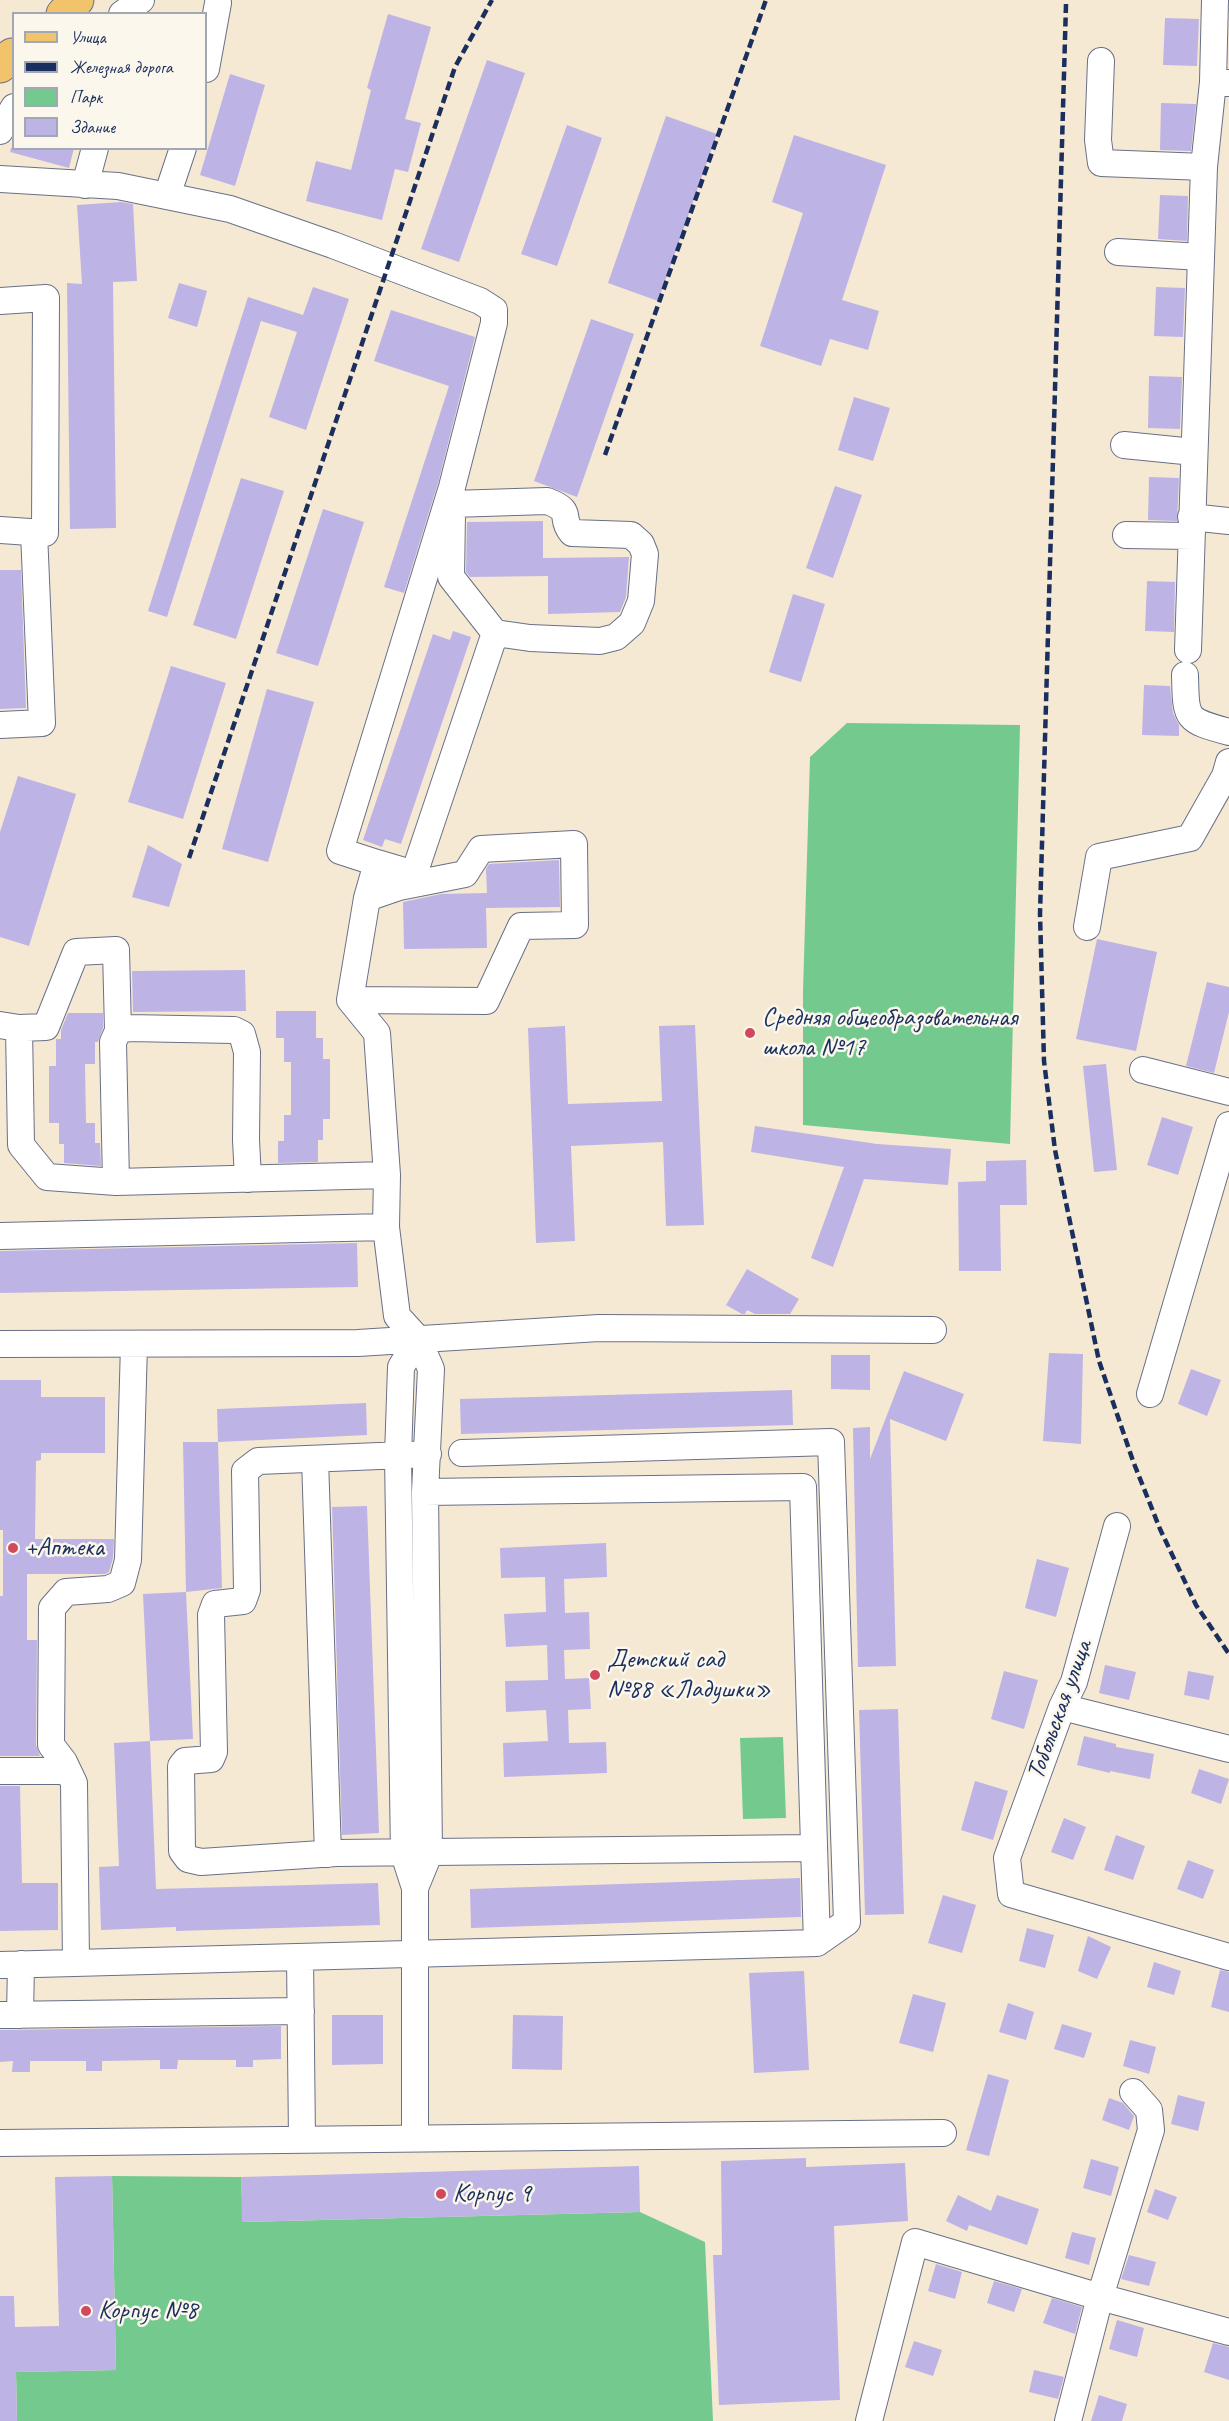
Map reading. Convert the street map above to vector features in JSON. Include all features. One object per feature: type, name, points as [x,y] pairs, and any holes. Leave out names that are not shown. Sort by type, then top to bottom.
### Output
[{"type":"main road","points":[[65,12],[77,0]]},
{"type":"street","points":[[125,12],[141,0]]},
{"type":"street","points":[[1188,650],[1204,167],[1221,83],[1215,0]]},
{"type":"street","points":[[207,64],[218,3]]},
{"type":"street","points":[[1101,61],[1098,141],[1101,163],[1204,167]]},
{"type":"street","points":[[0,131],[12,110]]},
{"type":"street","points":[[85,185],[94,150]]},
{"type":"street","points":[[167,196],[182,150]]},
{"type":"street","points":[[0,179],[118,186],[230,209],[480,301],[494,310],[494,323],[452,495],[340,851],[414,874],[495,633]]},
{"type":"street","points":[[1118,252],[1201,257]]},
{"type":"street","points":[[0,301],[46,298],[45,533],[0,530]]},
{"type":"street","points":[[1124,445],[1194,452]]},
{"type":"street","points":[[452,495],[547,501],[561,507],[566,513],[567,527],[572,533],[631,536],[641,544],[645,554],[640,601],[633,623],[616,637],[600,641],[530,638],[495,633],[451,577],[452,495]]},
{"type":"street","points":[[1126,535],[1229,521]]},
{"type":"street","points":[[0,725],[42,723],[34,532]]},
{"type":"street","points":[[1185,675],[1186,708],[1192,720],[1200,725],[1229,732]]},
{"type":"street","points":[[1087,927],[1099,857],[1190,838],[1225,776],[1229,762]]},
{"type":"street","points":[[350,1000],[486,1001],[521,926],[575,925],[574,844],[481,849],[465,874],[399,887],[367,898]]},
{"type":"street","points":[[377,863],[367,898],[350,1000],[377,1033],[387,1175],[386,1227],[397,1316],[418,1339],[431,1369],[425,1492],[429,1854],[415,1888]]},
{"type":"street","points":[[116,1182],[113,1042],[118,1030],[116,950],[76,952],[46,1027],[9,1027],[21,1145],[47,1177],[116,1182],[387,1175]]},
{"type":"street","points":[[118,1030],[128,1028],[234,1030],[242,1034],[247,1052],[248,1179]]},
{"type":"street","points":[[1143,1070],[1229,1092]]},
{"type":"street","points":[[1150,1394],[1229,1125]]},
{"type":"street","points":[[0,1236],[386,1227]]},
{"type":"street","points":[[0,1344],[358,1343],[599,1328],[933,1330]]},
{"type":"street","points":[[415,2138],[415,1888],[404,1854],[398,1456],[401,1367],[418,1339]]},
{"type":"street","points":[[76,1963],[74,1783],[64,1762],[51,1745],[52,1608],[66,1592],[108,1589],[122,1583],[128,1560],[134,1344]]},
{"type":"street","points":[[300,2011],[10,2015],[10,1965],[817,1943],[847,1922],[831,1442],[462,1453]]},
{"type":"street","points":[[428,1454],[258,1461],[245,1471],[247,1590],[243,1601],[215,1604],[211,1615],[214,1752],[211,1759],[185,1761],[182,1766],[182,1851],[188,1859],[201,1862],[328,1854],[814,1848]]},
{"type":"street","points":[[315,1459],[328,1854]]},
{"type":"street","points":[[425,1492],[803,1487],[817,1943]]},
{"type":"street","name":"Тобольская улица","points":[[1117,1526],[1074,1682],[1062,1707],[1007,1858],[1011,1894],[1229,1957]]},
{"type":"street","points":[[401,1655],[427,1655]]},
{"type":"street","points":[[1062,1707],[1229,1749]]},
{"type":"street","points":[[0,1771],[68,1771]]},
{"type":"street","points":[[300,1957],[302,2140]]},
{"type":"street","points":[[1068,2421],[1100,2297],[1151,2130],[1149,2110],[1134,2092]]},
{"type":"street","points":[[0,2143],[943,2133]]},
{"type":"street","points":[[868,2421],[915,2242],[1100,2297],[1229,2332]]},
{"type":"green space","points":[[847,723],[1020,725],[1010,1144],[803,1125],[803,991],[810,757]]},
{"type":"green space","points":[[783,1737],[786,1818],[743,1819],[740,1738]]},
{"type":"green space","points":[[112,2176],[241,2177],[243,2222],[640,2212],[705,2242],[713,2421],[17,2421],[16,2372],[116,2370]]},
{"type":"building","points":[[388,14],[431,27],[405,119],[421,123],[408,172],[395,169],[382,220],[306,201],[316,161],[351,170],[371,90],[367,88]]},
{"type":"building","points":[[1165,18],[1199,19],[1197,66],[1163,65]]},
{"type":"building","points":[[487,60],[525,73],[459,262],[421,249]]},
{"type":"building","points":[[230,74],[265,85],[235,186],[200,175]]},
{"type":"building","points":[[1161,103],[1196,104],[1191,151],[1160,150]]},
{"type":"building","points":[[666,116],[717,134],[658,301],[608,283]]},
{"type":"building","points":[[567,125],[602,138],[557,266],[521,254]]},
{"type":"building","points":[[794,135],[886,165],[842,300],[879,311],[868,350],[830,339],[821,366],[760,346],[803,213],[772,202]]},
{"type":"building","points":[[11,148],[12,150],[74,150],[69,168],[10,152]]},
{"type":"building","points":[[1160,195],[1188,196],[1187,241],[1158,239]]},
{"type":"building","points":[[121,202],[133,204],[137,281],[113,282],[116,528],[70,529],[67,283],[82,284],[77,205]]},
{"type":"building","points":[[179,283],[207,291],[197,327],[168,318]]},
{"type":"building","points":[[313,287],[349,299],[306,430],[269,417],[297,332],[261,321],[167,617],[148,611],[248,297],[303,315]]},
{"type":"building","points":[[1156,287],[1185,288],[1183,337],[1154,336]]},
{"type":"building","points":[[391,310],[475,337],[438,483],[404,593],[384,587],[449,386],[374,361]]},
{"type":"building","points":[[591,319],[634,334],[577,497],[534,481]]},
{"type":"building","points":[[1149,376],[1182,377],[1180,429],[1148,428]]},
{"type":"building","points":[[854,397],[890,408],[873,461],[838,450]]},
{"type":"building","points":[[1149,477],[1179,478],[1177,521],[1148,520]]},
{"type":"building","points":[[241,478],[284,491],[236,639],[193,625]]},
{"type":"building","points":[[835,486],[862,495],[833,578],[806,568]]},
{"type":"building","points":[[323,509],[364,522],[318,666],[276,653]]},
{"type":"building","points":[[543,521],[543,558],[629,557],[626,597],[620,612],[548,614],[548,576],[470,577],[466,572],[467,522]]},
{"type":"building","points":[[0,570],[21,570],[26,708],[0,709]]},
{"type":"building","points":[[1147,581],[1175,582],[1174,632],[1145,631]]},
{"type":"building","points":[[793,594],[825,604],[801,682],[769,672]]},
{"type":"building","points":[[453,631],[471,637],[401,844],[385,839],[382,847],[363,840],[433,634],[450,640]]},
{"type":"building","points":[[171,666],[226,683],[183,819],[128,802]]},
{"type":"building","points":[[1144,685],[1170,686],[1173,713],[1179,725],[1179,736],[1142,735]]},
{"type":"building","points":[[267,689],[314,702],[268,862],[222,849]]},
{"type":"building","points":[[18,776],[76,794],[29,946],[0,937],[0,832]]},
{"type":"building","points":[[148,845],[182,864],[169,907],[132,897]]},
{"type":"building","points":[[559,860],[560,907],[486,908],[487,948],[404,949],[403,902],[441,894],[487,893],[486,869],[489,864]]},
{"type":"building","points":[[1097,939],[1157,952],[1136,1051],[1076,1039]]},
{"type":"building","points":[[245,970],[246,1011],[133,1012],[132,971]]},
{"type":"building","points":[[1207,982],[1229,987],[1229,1012],[1214,1073],[1186,1066]]},
{"type":"building","points":[[276,1011],[316,1011],[316,1038],[323,1038],[323,1059],[330,1059],[330,1119],[323,1119],[323,1140],[318,1140],[318,1162],[278,1163],[278,1141],[284,1141],[284,1115],[291,1115],[291,1062],[284,1062],[284,1038],[276,1038]]},
{"type":"building","points":[[68,1013],[103,1013],[103,1028],[98,1042],[95,1042],[95,1064],[85,1064],[86,1123],[95,1123],[95,1143],[100,1143],[101,1166],[64,1163],[64,1144],[59,1144],[59,1123],[49,1123],[49,1066],[56,1066],[56,1039],[61,1039],[61,1030]]},
{"type":"building","points":[[695,1025],[704,1225],[666,1226],[663,1142],[571,1146],[575,1241],[536,1243],[528,1028],[565,1026],[568,1104],[662,1101],[659,1026]]},
{"type":"building","points":[[1106,1064],[1117,1170],[1094,1172],[1083,1066]]},
{"type":"building","points":[[1162,1117],[1193,1127],[1178,1175],[1147,1165]]},
{"type":"building","points":[[755,1126],[877,1144],[951,1149],[948,1185],[864,1179],[833,1267],[811,1258],[844,1167],[751,1152]]},
{"type":"building","points":[[1026,1160],[1027,1205],[1000,1205],[1001,1271],[959,1271],[958,1182],[986,1181],[986,1161]]},
{"type":"building","points":[[357,1243],[358,1287],[0,1293],[0,1251]]},
{"type":"building","points":[[747,1269],[799,1299],[790,1314],[755,1314],[747,1310],[745,1314],[742,1314],[726,1305]]},
{"type":"building","points":[[1049,1353],[1083,1354],[1081,1444],[1043,1441]]},
{"type":"building","points":[[831,1355],[870,1355],[870,1390],[831,1389]]},
{"type":"building","points":[[1191,1369],[1221,1380],[1207,1416],[1178,1404]]},
{"type":"building","points":[[904,1371],[964,1394],[946,1441],[890,1419],[896,1666],[858,1667],[853,1428],[870,1427],[870,1459]]},
{"type":"building","points":[[0,1380],[41,1380],[41,1397],[105,1397],[105,1453],[41,1453],[41,1460],[36,1461],[35,1539],[114,1539],[113,1558],[109,1572],[105,1574],[27,1574],[27,1640],[37,1640],[36,1745],[40,1756],[0,1756],[0,1596],[3,1596],[3,1530],[0,1530]]},
{"type":"building","points":[[792,1390],[793,1425],[461,1434],[460,1399]]},
{"type":"building","points":[[366,1403],[367,1435],[218,1442],[217,1409]]},
{"type":"building","points":[[183,1442],[218,1442],[222,1588],[186,1592]]},
{"type":"building","points":[[367,1506],[379,1833],[342,1835],[332,1507]]},
{"type":"building","points":[[606,1543],[607,1577],[564,1579],[565,1613],[589,1612],[590,1649],[564,1650],[565,1679],[589,1678],[591,1709],[568,1710],[569,1743],[606,1742],[607,1773],[504,1777],[503,1743],[548,1741],[546,1710],[506,1712],[505,1681],[548,1680],[547,1645],[506,1647],[504,1614],[546,1612],[545,1577],[501,1578],[500,1548]]},
{"type":"building","points":[[1037,1559],[1069,1568],[1056,1617],[1025,1608]]},
{"type":"building","points":[[186,1592],[193,1739],[150,1741],[143,1594]]},
{"type":"building","points":[[1105,1665],[1136,1672],[1129,1700],[1099,1693]]},
{"type":"building","points":[[1004,1671],[1038,1680],[1024,1729],[991,1719]]},
{"type":"building","points":[[1188,1671],[1214,1676],[1209,1700],[1184,1695]]},
{"type":"building","points":[[898,1709],[904,1914],[865,1915],[859,1710]]},
{"type":"building","points":[[1084,1736],[1116,1744],[1116,1747],[1154,1754],[1150,1779],[1077,1765]]},
{"type":"building","points":[[150,1741],[156,1889],[378,1883],[380,1925],[176,1931],[176,1927],[101,1930],[99,1867],[119,1866],[114,1743]]},
{"type":"building","points":[[1199,1769],[1229,1779],[1221,1804],[1191,1793]]},
{"type":"building","points":[[975,1781],[1008,1791],[993,1840],[961,1830]]},
{"type":"building","points":[[0,1786],[20,1786],[22,1883],[58,1883],[58,1930],[0,1931]]},
{"type":"building","points":[[1064,1818],[1086,1827],[1073,1860],[1051,1852]]},
{"type":"building","points":[[1116,1835],[1145,1846],[1133,1880],[1104,1870]]},
{"type":"building","points":[[1188,1860],[1214,1870],[1203,1899],[1177,1889]]},
{"type":"building","points":[[800,1878],[801,1917],[471,1928],[470,1889]]},
{"type":"building","points":[[943,1895],[976,1905],[962,1953],[928,1943]]},
{"type":"building","points":[[1027,1928],[1054,1935],[1045,1968],[1019,1961]]},
{"type":"building","points":[[1088,1936],[1111,1947],[1097,1979],[1078,1971]]},
{"type":"building","points":[[1154,1962],[1181,1971],[1174,1995],[1147,1987]]},
{"type":"building","points":[[1220,1970],[1229,1972],[1229,2012],[1211,2007]]},
{"type":"building","points":[[804,1971],[809,2070],[754,2073],[749,1973]]},
{"type":"building","points":[[913,1994],[946,2003],[933,2052],[899,2043]]},
{"type":"building","points":[[1008,2003],[1034,2012],[1026,2040],[999,2032]]},
{"type":"building","points":[[332,2015],[383,2015],[383,2064],[332,2065]]},
{"type":"building","points":[[513,2015],[563,2016],[562,2070],[512,2069]]},
{"type":"building","points":[[1062,2024],[1092,2033],[1084,2058],[1054,2049]]},
{"type":"building","points":[[281,2026],[281,2059],[253,2060],[253,2067],[236,2067],[236,2060],[178,2060],[177,2069],[160,2069],[160,2060],[102,2061],[102,2071],[86,2071],[86,2061],[30,2061],[30,2072],[12,2072],[13,2061],[0,2062],[0,2030]]},
{"type":"building","points":[[1130,2040],[1156,2047],[1149,2074],[1123,2066]]},
{"type":"building","points":[[988,2074],[1009,2080],[989,2156],[966,2150]]},
{"type":"building","points":[[1178,2095],[1205,2102],[1198,2131],[1171,2124]]},
{"type":"building","points":[[1109,2098],[1123,2103],[1134,2116],[1129,2130],[1102,2120]]},
{"type":"building","points":[[806,2158],[806,2167],[905,2163],[908,2221],[834,2226],[840,2400],[719,2405],[713,2255],[722,2255],[721,2161]]},
{"type":"building","points":[[1091,2159],[1119,2167],[1111,2196],[1083,2188]]},
{"type":"building","name":"Корпус 9","points":[[639,2166],[640,2212],[242,2222],[241,2177]]},
{"type":"building","name":"Корпус №8","points":[[112,2176],[116,2370],[16,2372],[17,2421],[0,2421],[0,2296],[14,2296],[15,2327],[59,2326],[55,2177]]},
{"type":"building","points":[[1155,2189],[1177,2197],[1168,2220],[1147,2212]]},
{"type":"building","points":[[958,2195],[991,2211],[997,2195],[1039,2209],[1027,2245],[969,2225],[967,2231],[946,2221]]},
{"type":"building","points":[[1072,2232],[1096,2238],[1089,2265],[1065,2258]]},
{"type":"building","points":[[1129,2255],[1156,2262],[1149,2286],[1121,2279]]},
{"type":"building","points":[[936,2264],[962,2272],[955,2299],[928,2291]]},
{"type":"building","points":[[994,2281],[1022,2289],[1014,2312],[987,2303]]},
{"type":"building","points":[[1052,2298],[1082,2307],[1075,2334],[1043,2323]]},
{"type":"building","points":[[1117,2320],[1144,2328],[1137,2357],[1109,2349]]},
{"type":"building","points":[[914,2341],[942,2350],[933,2376],[905,2367]]},
{"type":"building","points":[[1213,2343],[1229,2347],[1229,2380],[1204,2372]]},
{"type":"building","points":[[1034,2370],[1064,2377],[1058,2399],[1029,2392]]},
{"type":"building","points":[[1099,2395],[1127,2404],[1122,2421],[1091,2421]]},
{"type":"railway","points":[[189,858],[455,67],[492,0]]},
{"type":"railway","points":[[605,455],[766,0]]},
{"type":"railway","points":[[1066,4],[1040,914],[1044,1061],[1055,1150],[1099,1361],[1133,1461],[1160,1529],[1196,1605],[1229,1654]]},
{"type":"place","name":"Средняя общеобразовательная школа №17","points":[[750,1033]]},
{"type":"place","name":"+Аптека","points":[[13,1548]]},
{"type":"place","name":"Детский сад №88 «Ладушки»","points":[[595,1675]]},
{"type":"place","name":"Корпус 9","points":[[441,2194]]},
{"type":"place","name":"Корпус №8","points":[[86,2311]]}]
